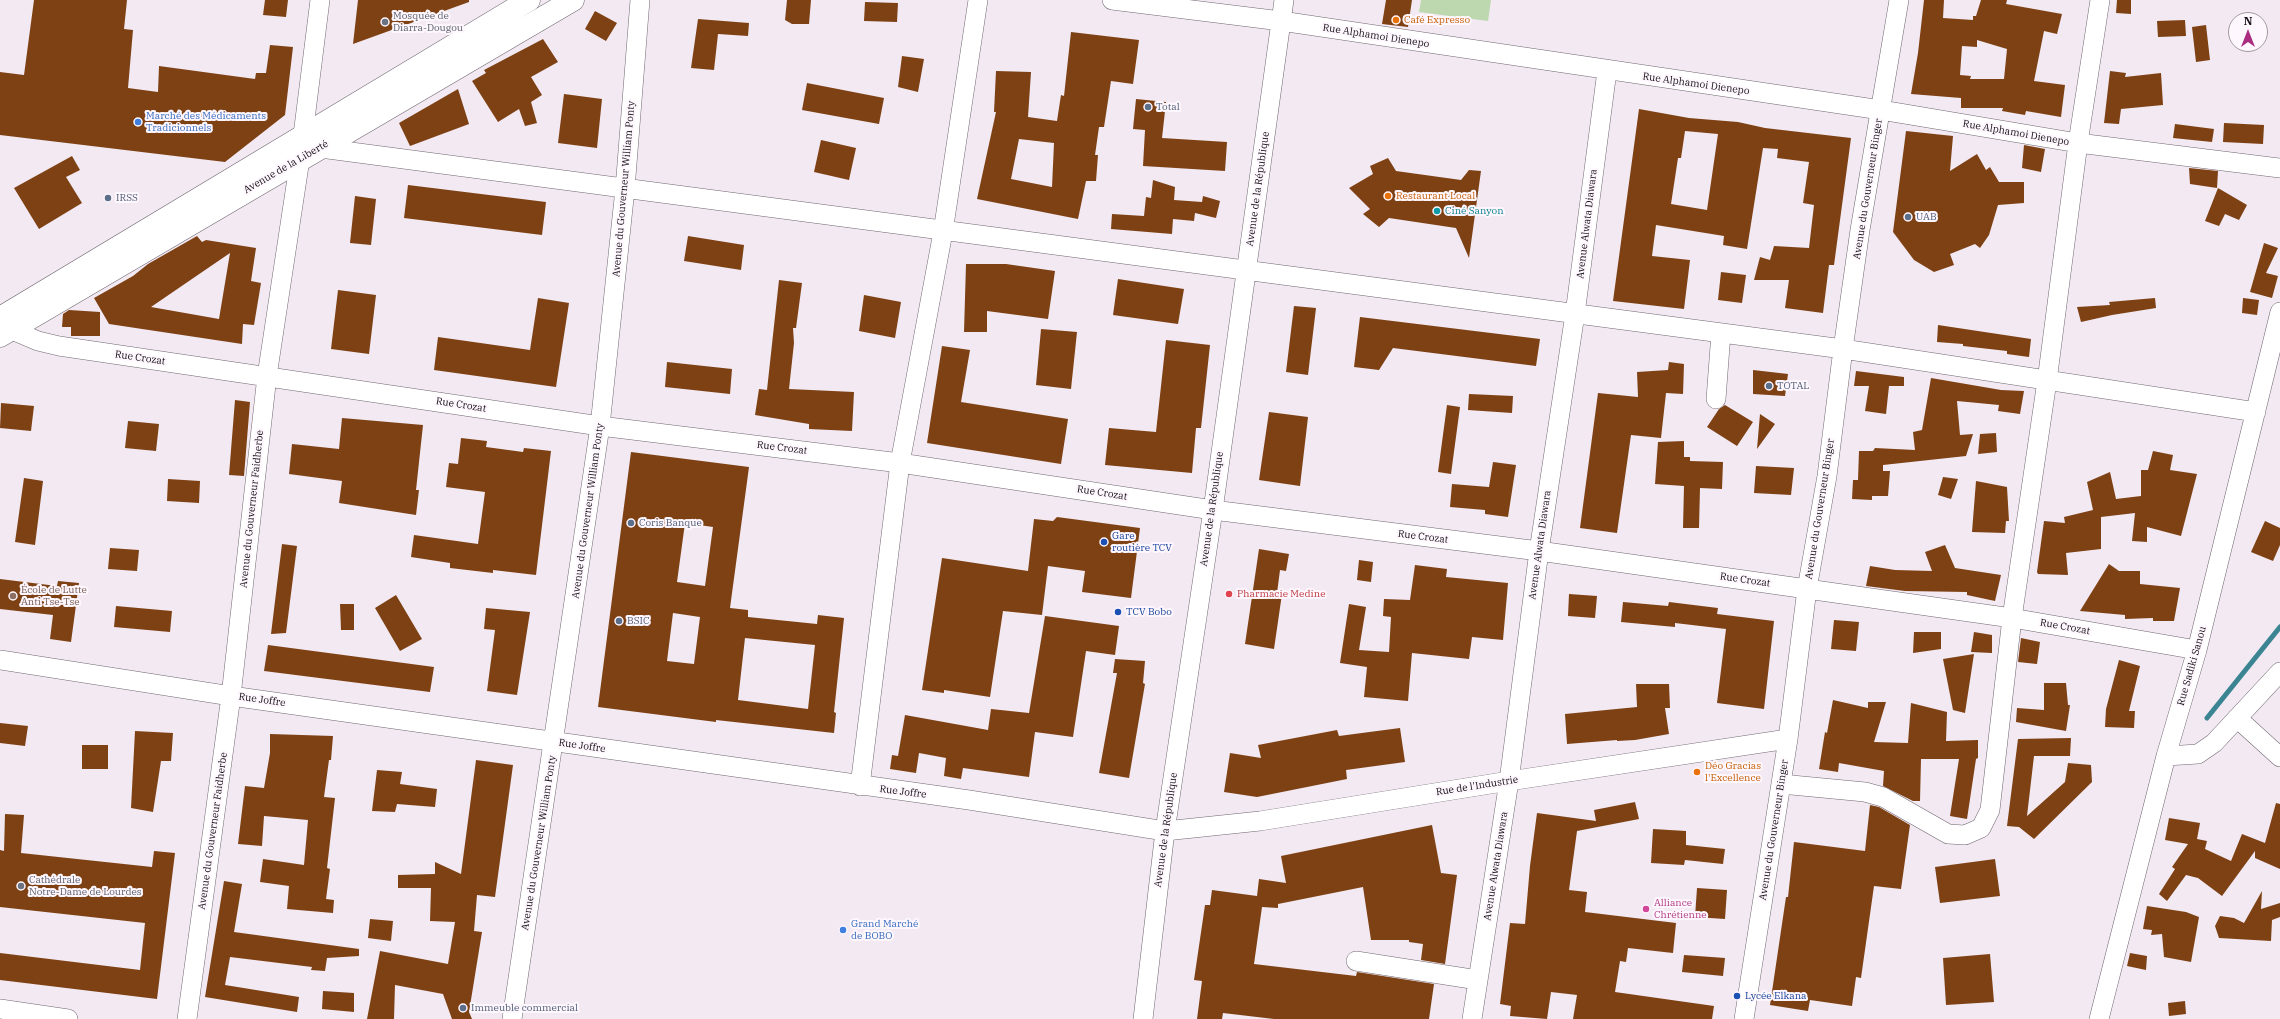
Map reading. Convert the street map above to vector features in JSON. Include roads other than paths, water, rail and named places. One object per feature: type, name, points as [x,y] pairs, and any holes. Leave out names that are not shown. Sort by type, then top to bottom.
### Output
[{"type":"main road","name":"Avenue de la Liberté","points":[[2,327],[303,147],[529,0]]},
{"type":"main road","name":"Avenue de la Liberté","points":[[303,147],[573,0]]},
{"type":"street","name":"Avenue du Gouverneur Faidherbe","points":[[187,1019],[231,696],[267,376],[303,147],[320,0]]},
{"type":"street","name":"Avenue du Gouverneur William Ponty","points":[[512,1019],[600,426],[625,189],[640,0]]},
{"type":"street","points":[[860,786],[900,462],[943,232],[978,0]]},
{"type":"street","name":"Rue Alphamoi Dienepo","points":[[1112,0],[1281,21],[1607,71],[1881,110],[2078,143],[2280,168]]},
{"type":"street","name":"Avenue de la République","points":[[1143,1019],[1165,831],[1213,510],[1245,271],[1284,0]]},
{"type":"street","name":"Avenue du Gouverneur Binger","points":[[1744,1019],[1788,740],[1807,588],[1827,476],[1842,349],[1899,0]]},
{"type":"street","points":[[1781,784],[1865,792],[1883,797],[1948,834],[1965,834],[1981,828],[1990,810],[2012,618],[2078,143],[2100,0]]},
{"type":"street","name":"Avenue Alwata Diawara","points":[[1472,1019],[1509,781],[1538,551],[1575,314],[1607,71]]},
{"type":"street","points":[[303,147],[1842,349],[2256,412]]},
{"type":"street","name":"Rue Sadiki Sanou","points":[[2099,1019],[2166,756],[2197,650],[2280,312]]},
{"type":"street","name":"Rue Crozat","points":[[2,327],[38,341],[59,346],[600,426],[900,462],[1213,510],[1538,551],[1807,588],[2012,618],[2197,650]]},
{"type":"street","points":[[1716,399],[1722,333]]},
{"type":"street","name":"Rue Joffre","points":[[0,660],[231,696],[860,786],[969,800],[1165,831]]},
{"type":"street","points":[[2166,756],[2198,754],[2214,743],[2280,672]]},
{"type":"street","points":[[2237,718],[2280,757]]},
{"type":"street","name":"Rue de l'Industrie","points":[[1165,831],[1260,822],[1509,781],[1788,740]]},
{"type":"street","points":[[1356,961],[1478,980]]},
{"type":"street","points":[[0,1010],[68,1019]]},
{"type":"waterway","points":[[2207,718],[2280,627]]},
{"type":"place","name":"Café Expresso","points":[[1396,20]]},
{"type":"place","name":"Mosquée de Diarra-Dougou","points":[[385,22]]},
{"type":"place","name":"Total","points":[[1148,107]]},
{"type":"place","name":"Marché des Médicaments Tradicionnels","points":[[138,122]]},
{"type":"place","name":"Restaurant Local","points":[[1388,196]]},
{"type":"place","name":"IRSS","points":[[108,198]]},
{"type":"place","name":"Ciné Sanyon","points":[[1437,211]]},
{"type":"place","name":"UAB","points":[[1908,217]]},
{"type":"place","name":"TOTAL","points":[[1769,386]]},
{"type":"place","name":"Coris Banque","points":[[631,523]]},
{"type":"place","name":"Gare routière TCV","points":[[1104,542]]},
{"type":"place","name":"Pharmacie Medine","points":[[1229,594]]},
{"type":"place","name":"École de Lutte Anti Tse-Tse","points":[[13,596]]},
{"type":"place","name":"TCV Bobo","points":[[1118,612]]},
{"type":"place","name":"BSIC","points":[[619,621]]},
{"type":"place","name":"Déo Gracias l'Excellence","points":[[1697,772]]},
{"type":"place","name":"Cathédrale Notre-Dame de Lourdes","points":[[21,886]]},
{"type":"place","name":"Alliance Chrétienne","points":[[1646,909]]},
{"type":"place","name":"Grand Marché de BOBO","points":[[843,930]]},
{"type":"place","name":"Lycée Elkana","points":[[1737,996]]},
{"type":"place","name":"Immeuble commercial","points":[[463,1008]]}]
